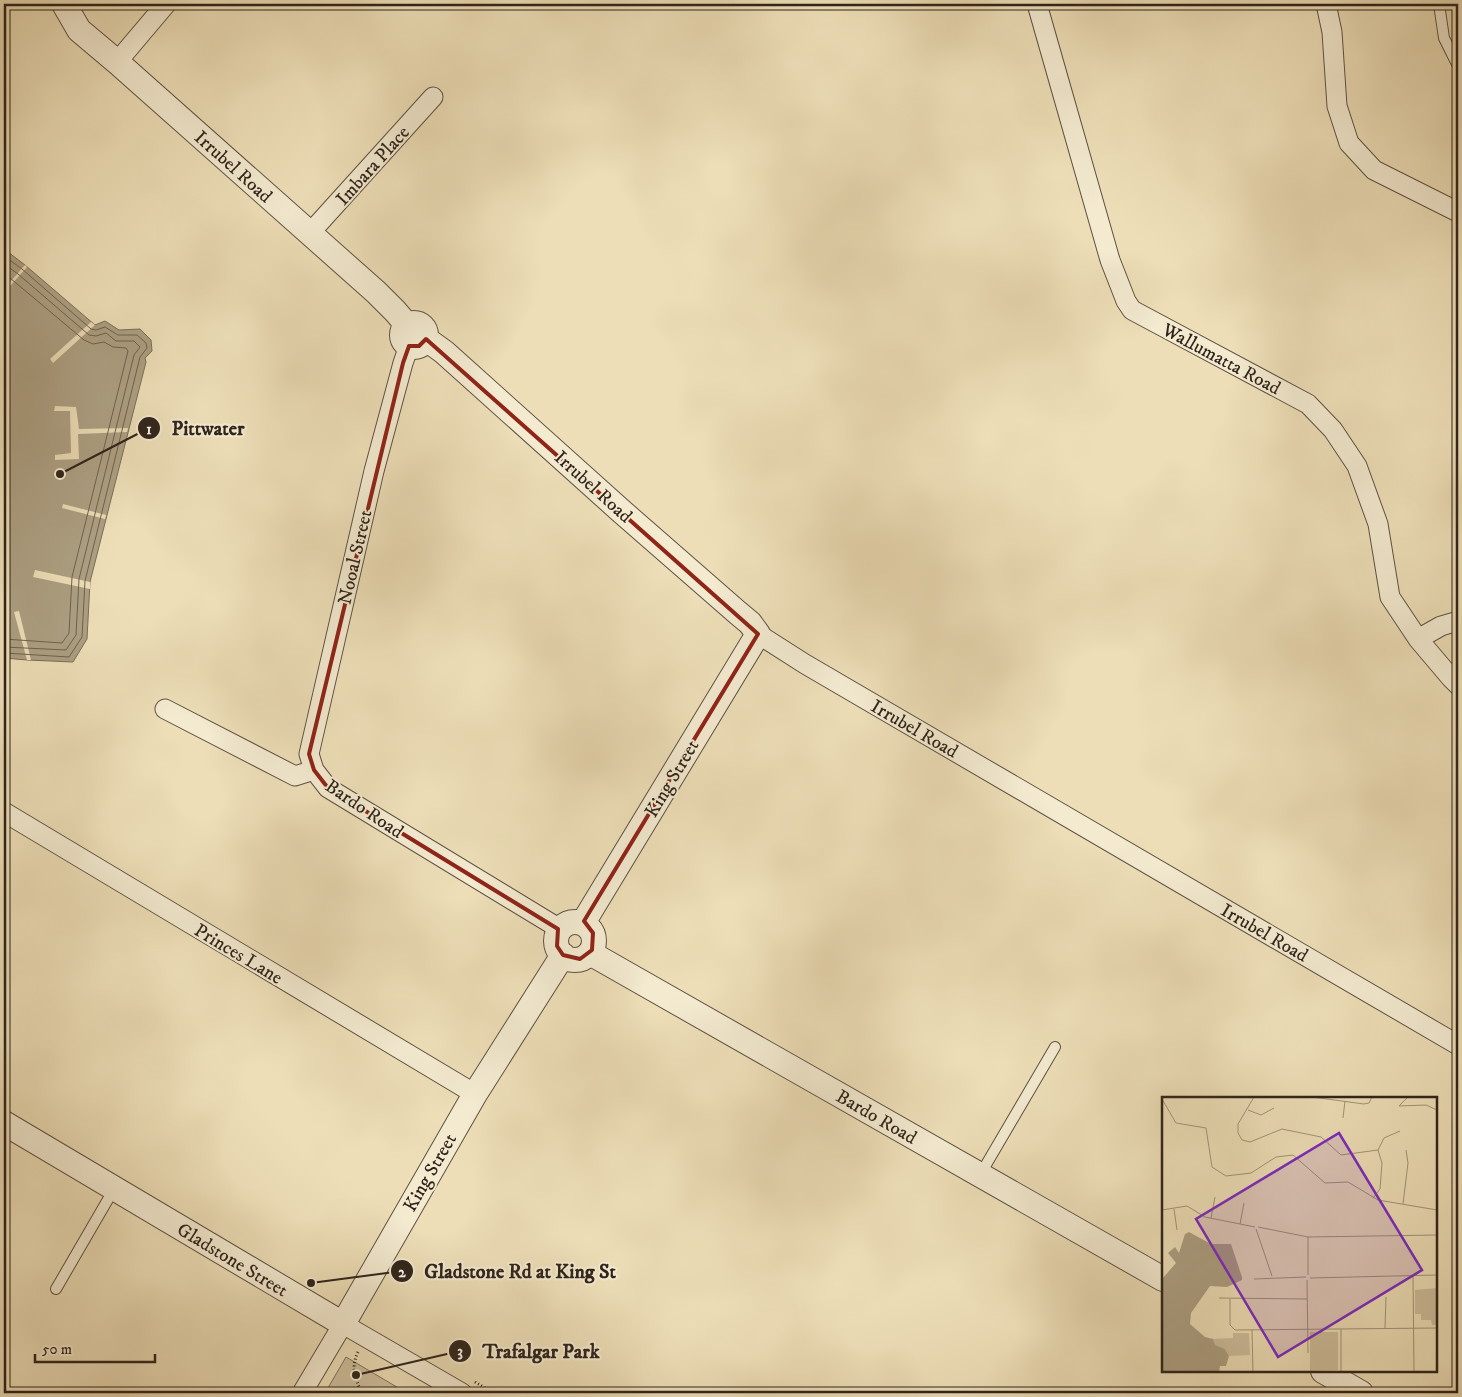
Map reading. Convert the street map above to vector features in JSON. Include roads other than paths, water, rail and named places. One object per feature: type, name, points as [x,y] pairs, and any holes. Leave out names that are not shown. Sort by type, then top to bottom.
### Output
[{"type":"street","name":"Irrubel Road","points":[[64,4],[79,30],[389,305],[414,337],[444,352],[620,510],[750,623],[758,634],[814,669],[1458,1044]]},
{"type":"street","points":[[117,62],[166,4]]},
{"type":"street","name":"Wallumatta Road","points":[[1037,4],[1110,260],[1126,301],[1132,310],[1308,404],[1333,430],[1357,466],[1378,524],[1390,597],[1418,639],[1458,685]]},
{"type":"street","points":[[1326,4],[1332,32],[1337,106],[1348,143],[1374,170],[1458,212]]},
{"type":"street","name":"Imbara Place","points":[[310,234],[433,97]]},
{"type":"street","name":"Nooal Street","points":[[314,770],[309,754],[374,471],[403,363],[414,337]]},
{"type":"street","points":[[1418,639],[1442,626],[1458,621]]},
{"type":"street","name":"King Street","points":[[583,923],[758,634]]},
{"type":"street","name":"Bardo Road","points":[[165,709],[295,776],[314,770],[328,788],[560,929]]},
{"type":"street","name":"Princes Lane","points":[[4,812],[475,1094]]},
{"type":"street","points":[[569,922],[583,923],[589,927],[595,939],[590,953],[580,959],[573,960],[563,955],[557,946],[557,934],[560,929],[569,922]]},
{"type":"street","name":"Bardo Road","points":[[590,953],[1162,1278]]},
{"type":"street","name":"King Street","points":[[302,1393],[475,1094],[563,955]]},
{"type":"street","name":"Gladstone Street","points":[[4,1123],[342,1324],[462,1393]]},
{"type":"street","points":[[1325,1372],[1361,1393]]},
{"type":"lane","points":[[1439,4],[1444,38],[1458,66]]},
{"type":"lane","points":[[980,1175],[1055,1047]]},
{"type":"lane","points":[[56,1289],[114,1189]]},
{"type":"water","points":[[4,249],[95,325],[105,321],[119,330],[140,329],[151,340],[152,351],[145,358],[146,362],[90,582],[87,639],[73,662],[4,658]]},
{"type":"place","name":"Pittwater","points":[[60,474]]},
{"type":"place","name":"Gladstone Rd at King St","points":[[311,1283]]},
{"type":"place","name":"Trafalgar Park","points":[[356,1375]]}]
